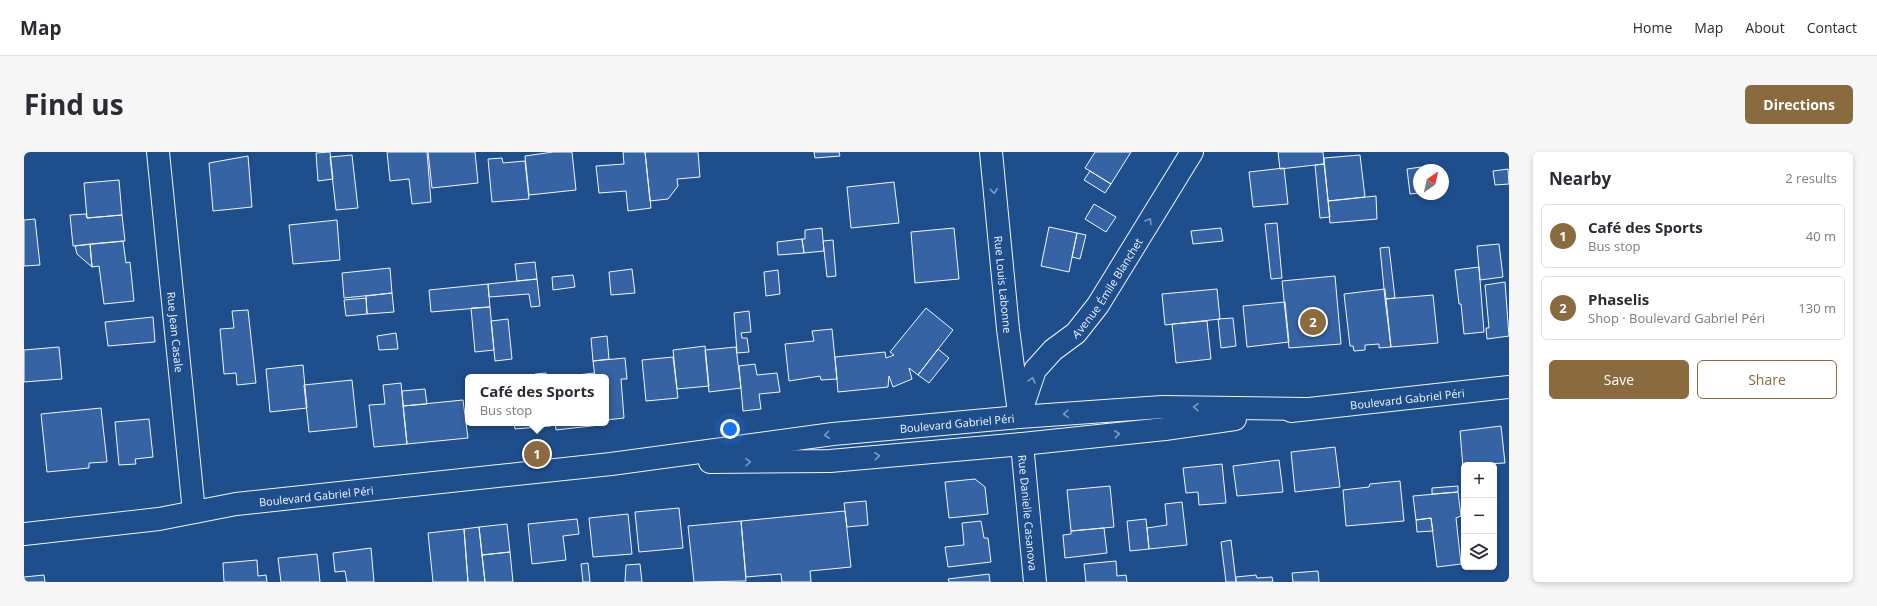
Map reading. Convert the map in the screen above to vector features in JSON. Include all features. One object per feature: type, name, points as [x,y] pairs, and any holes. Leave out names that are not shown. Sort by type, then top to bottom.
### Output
[{"type":"main road","name":"Rue Jean Casale","points":[[158,152],[194,512]]},
{"type":"main road","name":"Rue Louis Labonne","points":[[990,152],[1008,329],[1020,417],[1022,444]]},
{"type":"main road","name":"Avenue Émile Blanchet","points":[[1020,417],[1035,370],[1053,350],[1076,333],[1098,305],[1192,152]]},
{"type":"main road","name":"Boulevard Gabriel Péri","points":[[611,464],[830,461],[1022,444],[1165,429],[1305,408],[1509,388]]},
{"type":"main road","name":"Boulevard Gabriel Péri","points":[[24,534],[159,519],[244,504],[611,464],[832,434],[1020,417],[1162,407],[1305,408]]},
{"type":"main road","name":"Rue Danielle Casanova","points":[[1022,444],[1035,582]]},
{"type":"building","points":[[330,152],[333,179],[318,181],[316,153]]},
{"type":"building","points":[[387,152],[427,152],[431,202],[412,204],[409,179],[390,181]]},
{"type":"building","points":[[428,152],[475,152],[478,183],[432,188]]},
{"type":"building","points":[[553,152],[572,152],[576,190],[529,195],[525,156]]},
{"type":"building","points":[[623,152],[645,152],[651,208],[628,211],[626,191],[599,193],[596,166],[624,164]]},
{"type":"building","points":[[645,152],[698,152],[700,177],[677,179],[678,186],[668,199],[650,201]]},
{"type":"building","points":[[814,152],[839,152],[840,156],[815,158]]},
{"type":"building","points":[[1095,152],[1131,152],[1111,184],[1085,168]]},
{"type":"building","points":[[1278,152],[1323,152],[1324,164],[1280,169]]},
{"type":"building","points":[[352,155],[358,208],[336,210],[330,157]]},
{"type":"building","points":[[1360,155],[1365,197],[1328,201],[1324,158]]},
{"type":"building","points":[[248,156],[252,207],[213,211],[209,163]]},
{"type":"building","points":[[502,158],[503,163],[525,161],[529,199],[492,202],[488,159]]},
{"type":"building","points":[[1324,164],[1330,217],[1320,218],[1315,165]]},
{"type":"building","points":[[1284,168],[1288,204],[1253,207],[1249,172]]},
{"type":"building","points":[[1413,168],[1413,194],[1410,194],[1407,169]]},
{"type":"building","points":[[1508,169],[1509,184],[1495,185],[1493,171]]},
{"type":"building","points":[[1090,171],[1111,184],[1105,193],[1084,180]]},
{"type":"building","points":[[119,180],[122,215],[87,218],[84,183]]},
{"type":"building","points":[[894,182],[899,223],[851,228],[847,187]]},
{"type":"building","points":[[1376,196],[1377,219],[1330,223],[1328,201]]},
{"type":"building","points":[[1094,204],[1116,217],[1106,232],[1085,219]]},
{"type":"building","points":[[86,214],[87,218],[122,215],[125,241],[73,246],[70,215]]},
{"type":"building","points":[[35,219],[40,265],[24,266],[24,220]]},
{"type":"building","points":[[337,220],[340,260],[293,264],[289,225]]},
{"type":"building","points":[[1277,223],[1282,278],[1271,279],[1265,224]]},
{"type":"building","points":[[1049,227],[1077,233],[1069,272],[1041,266]]},
{"type":"building","points":[[822,228],[824,251],[804,253],[802,239],[805,239],[805,230]]},
{"type":"building","points":[[954,228],[959,279],[915,283],[911,232]]},
{"type":"building","points":[[1221,228],[1223,241],[1193,244],[1191,231]]},
{"type":"building","points":[[1077,233],[1086,235],[1080,259],[1072,257]]},
{"type":"building","points":[[802,239],[804,253],[778,255],[777,242]]},
{"type":"building","points":[[833,240],[836,276],[827,277],[823,241]]},
{"type":"building","points":[[123,241],[126,263],[130,262],[134,301],[104,304],[99,266],[92,267],[90,244]]},
{"type":"building","points":[[90,244],[92,267],[77,254],[75,246]]},
{"type":"building","points":[[1499,244],[1503,277],[1480,280],[1477,246]]},
{"type":"building","points":[[1389,247],[1395,298],[1385,299],[1380,248]]},
{"type":"building","points":[[535,262],[537,279],[517,281],[515,264]]},
{"type":"building","points":[[1479,267],[1484,332],[1464,334],[1461,304],[1459,304],[1455,270]]},
{"type":"building","points":[[390,268],[392,293],[344,298],[342,273]]},
{"type":"building","points":[[632,269],[635,293],[611,295],[609,272]]},
{"type":"building","points":[[778,270],[780,294],[766,296],[764,272]]},
{"type":"building","points":[[573,275],[575,287],[553,290],[552,277]]},
{"type":"building","points":[[1335,276],[1341,344],[1289,348],[1282,281]]},
{"type":"building","points":[[537,279],[540,306],[531,307],[529,294],[489,297],[488,284]]},
{"type":"building","points":[[1505,282],[1509,336],[1487,339],[1486,328],[1489,328],[1485,285]]},
{"type":"building","points":[[488,284],[490,307],[431,312],[429,290]]},
{"type":"building","points":[[1217,289],[1220,319],[1165,325],[1162,294]]},
{"type":"building","points":[[1385,289],[1391,347],[1379,348],[1379,344],[1365,345],[1365,350],[1354,351],[1353,346],[1350,346],[1344,294]]},
{"type":"building","points":[[392,293],[394,312],[367,314],[366,296]]},
{"type":"building","points":[[1433,295],[1438,343],[1391,347],[1385,299]]},
{"type":"building","points":[[366,298],[367,314],[346,316],[344,300]]},
{"type":"building","points":[[1285,302],[1289,342],[1247,347],[1243,306]]},
{"type":"building","points":[[490,307],[494,350],[475,352],[471,308]]},
{"type":"building","points":[[926,308],[953,330],[918,375],[909,368],[912,379],[893,387],[889,376],[888,387],[838,392],[835,357],[885,352],[886,358],[894,355],[890,352]]},
{"type":"building","points":[[248,310],[256,383],[237,385],[236,373],[224,374],[220,329],[234,328],[232,311]]},
{"type":"building","points":[[749,311],[751,332],[741,333],[742,338],[747,338],[749,352],[737,353],[734,313]]},
{"type":"building","points":[[153,317],[155,342],[108,346],[105,322]]},
{"type":"building","points":[[1233,318],[1236,346],[1221,348],[1218,319]]},
{"type":"building","points":[[508,319],[512,359],[495,361],[491,321]]},
{"type":"building","points":[[1207,321],[1211,359],[1176,363],[1172,324]]},
{"type":"building","points":[[832,329],[837,379],[821,380],[820,376],[789,381],[785,344],[814,341],[812,331]]},
{"type":"building","points":[[396,333],[398,349],[379,350],[377,336]]},
{"type":"building","points":[[607,336],[609,359],[593,361],[591,338]]},
{"type":"building","points":[[705,346],[709,386],[677,389],[673,350]]},
{"type":"building","points":[[59,347],[62,379],[24,382],[24,350]]},
{"type":"building","points":[[736,347],[741,388],[709,392],[705,350]]},
{"type":"building","points":[[938,349],[949,358],[929,383],[918,375]]},
{"type":"building","points":[[673,357],[678,398],[646,401],[642,360]]},
{"type":"building","points":[[625,358],[627,379],[621,379],[624,418],[609,420],[609,374],[595,374],[593,361]]},
{"type":"building","points":[[755,364],[757,375],[777,373],[780,392],[759,394],[761,409],[743,411],[739,366]]},
{"type":"building","points":[[303,365],[307,408],[270,412],[266,369]]},
{"type":"building","points":[[352,380],[357,427],[309,432],[304,385]]},
{"type":"building","points":[[401,383],[407,444],[374,447],[369,405],[385,404],[383,385]]},
{"type":"building","points":[[425,389],[427,404],[403,406],[402,391]]},
{"type":"building","points":[[463,400],[465,426],[466,426],[468,438],[407,444],[403,406]]},
{"type":"building","points":[[101,408],[107,462],[89,463],[89,468],[47,472],[41,414]]},
{"type":"building","points":[[149,419],[153,457],[135,459],[136,464],[119,465],[115,422]]},
{"type":"building","points":[[514,426],[551,426],[515,429]]},
{"type":"building","points":[[555,426],[591,426],[556,430]]},
{"type":"building","points":[[1501,426],[1505,463],[1463,462],[1460,431]]},
{"type":"building","points":[[1335,447],[1340,487],[1295,492],[1291,452]]},
{"type":"building","points":[[1279,460],[1283,492],[1237,496],[1233,466]]},
{"type":"building","points":[[1222,464],[1226,503],[1199,505],[1198,492],[1186,493],[1183,468]]},
{"type":"building","points":[[975,479],[985,487],[988,514],[949,518],[945,482]]},
{"type":"building","points":[[1400,481],[1404,521],[1346,526],[1343,490],[1369,487],[1370,484]]},
{"type":"building","points":[[1110,486],[1114,527],[1071,531],[1067,490]]},
{"type":"building","points":[[1458,486],[1458,492],[1432,494],[1432,488]]},
{"type":"building","points":[[1458,492],[1461,516],[1456,518],[1461,564],[1437,567],[1431,518],[1416,520],[1413,496]]},
{"type":"building","points":[[866,501],[868,525],[847,527],[844,503]]},
{"type":"building","points":[[1182,502],[1187,545],[1149,549],[1147,528],[1167,525],[1165,504]]},
{"type":"building","points":[[679,508],[683,548],[639,552],[635,512]]},
{"type":"building","points":[[845,511],[851,567],[810,571],[811,582],[782,582],[781,574],[746,577],[741,521]]},
{"type":"building","points":[[628,514],[632,554],[593,557],[589,518]]},
{"type":"building","points":[[1431,518],[1433,531],[1417,532],[1416,520]]},
{"type":"building","points":[[577,519],[579,534],[563,536],[566,560],[532,564],[528,524]]},
{"type":"building","points":[[1146,519],[1149,549],[1130,551],[1127,521]]},
{"type":"building","points":[[741,521],[746,581],[694,582],[688,526]]},
{"type":"building","points":[[981,521],[984,538],[988,538],[991,562],[948,567],[945,547],[964,545],[962,523]]},
{"type":"building","points":[[507,524],[510,552],[482,555],[479,527]]},
{"type":"building","points":[[479,527],[485,582],[468,582],[464,529]]},
{"type":"building","points":[[1104,528],[1107,553],[1065,558],[1063,535],[1071,534],[1071,531]]},
{"type":"building","points":[[464,529],[468,582],[433,582],[428,533]]},
{"type":"building","points":[[1231,540],[1236,582],[1226,582],[1221,542]]},
{"type":"building","points":[[371,548],[374,582],[347,582],[345,571],[335,572],[333,553]]},
{"type":"building","points":[[510,552],[513,582],[485,582],[482,555]]},
{"type":"building","points":[[317,554],[320,582],[281,582],[278,558]]},
{"type":"building","points":[[257,560],[258,576],[266,575],[267,582],[224,582],[223,563]]},
{"type":"building","points":[[1116,561],[1117,576],[1126,575],[1127,582],[1086,582],[1084,564]]},
{"type":"building","points":[[588,563],[590,582],[583,582],[581,564]]},
{"type":"building","points":[[640,564],[642,582],[625,582],[626,565]]},
{"type":"building","points":[[1318,571],[1319,582],[1293,582],[1292,573]]},
{"type":"building","points":[[989,574],[990,582],[949,582],[948,579]]},
{"type":"building","points":[[44,575],[45,582],[24,582],[24,577]]},
{"type":"building","points":[[1256,575],[1257,578],[1272,577],[1273,582],[1236,582],[1236,577]]},
{"type":"place","name":"Phaselis","points":[[1313,322]]},
{"type":"place","name":"Café des Sports","points":[[537,454]]}]
